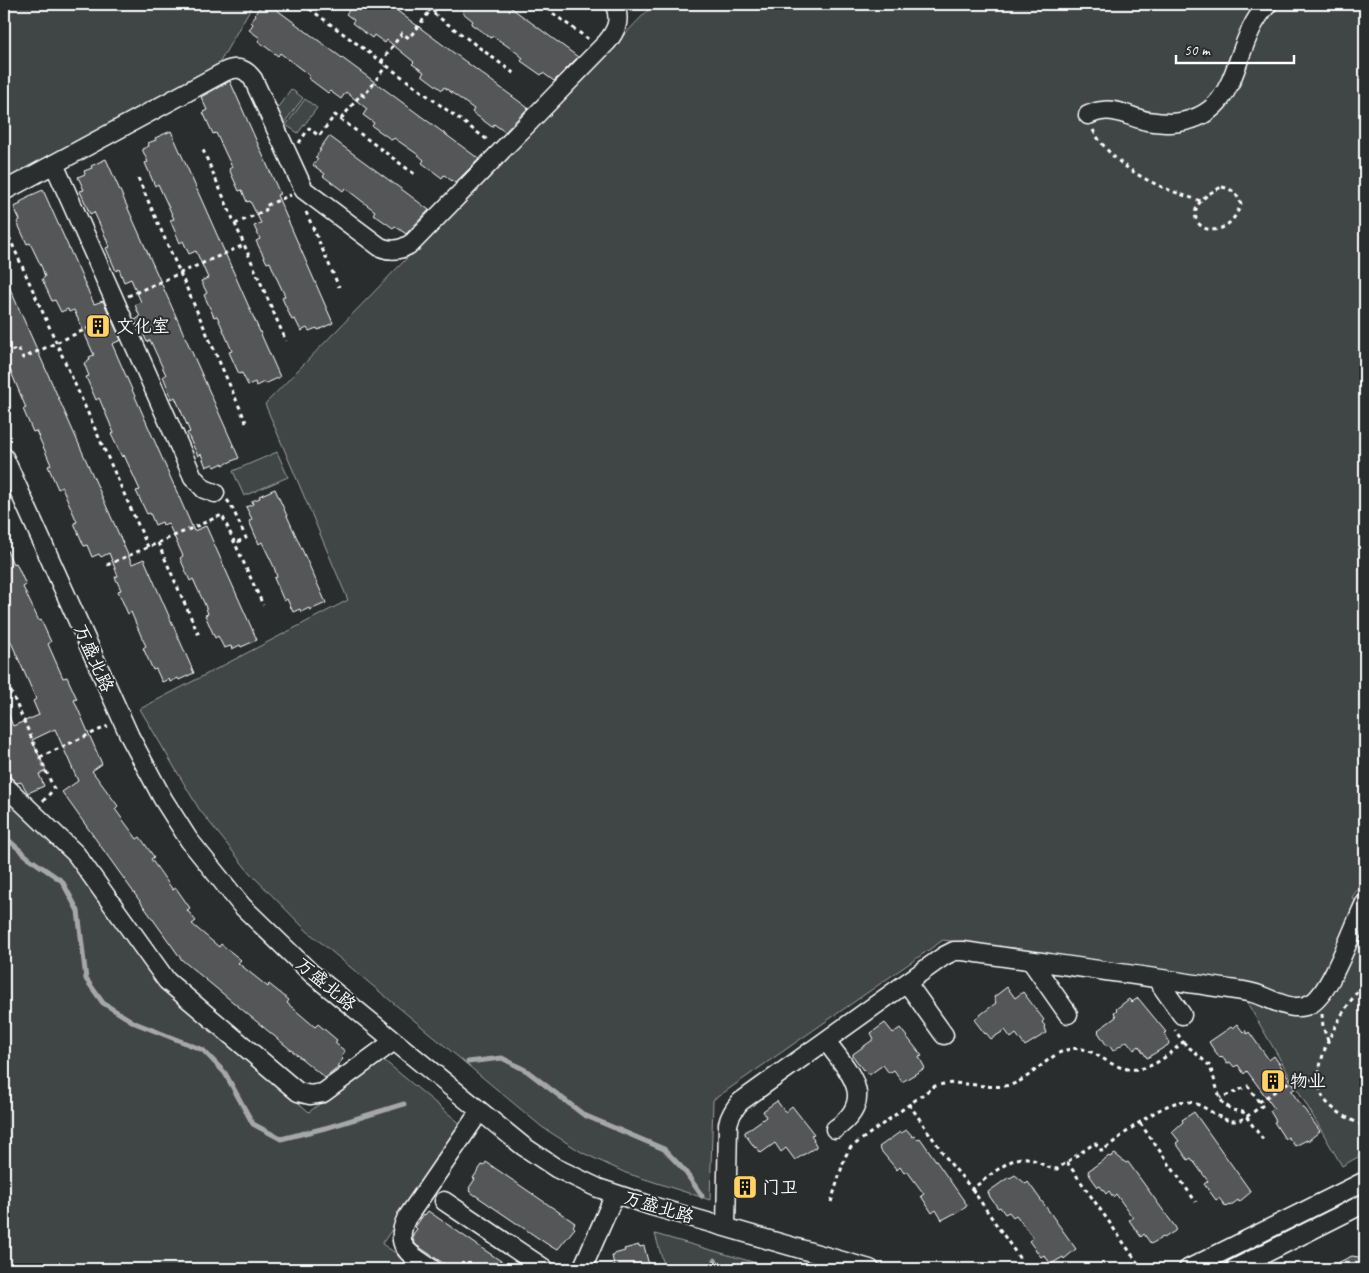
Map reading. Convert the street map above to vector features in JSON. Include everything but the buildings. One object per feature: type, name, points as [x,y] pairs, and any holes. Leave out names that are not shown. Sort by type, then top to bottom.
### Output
[{"type":"street","points":[[1088,115],[1104,110],[1147,121],[1169,123],[1192,120],[1207,113],[1218,102],[1231,82],[1249,31],[1268,4]]},
{"type":"street","points":[[4,191],[224,72],[235,68],[245,71],[253,79],[304,190],[380,247],[394,250],[400,249],[413,242],[612,36],[618,22],[616,8]]},
{"type":"street","points":[[54,164],[193,477],[204,489],[215,492]]},
{"type":"street","name":"万盛北路","points":[[4,457],[122,719],[143,764],[163,800],[190,840],[242,906],[311,973],[523,1146],[556,1168],[615,1194],[870,1269]]},
{"type":"street","points":[[4,786],[76,854],[167,981],[298,1092],[310,1095],[322,1093],[394,1041]]},
{"type":"street","points":[[726,1227],[729,1118],[740,1102],[944,956],[954,952],[1156,978],[1246,992],[1291,1007],[1302,1007],[1312,1003],[1320,996],[1328,983],[1365,904]]},
{"type":"street","points":[[1031,961],[1068,1014]]},
{"type":"street","points":[[1156,978],[1182,1015]]},
{"type":"street","points":[[907,982],[944,1035]]},
{"type":"street","points":[[826,1040],[855,1082],[857,1090],[856,1106],[852,1114],[835,1129]]},
{"type":"street","points":[[432,1269],[407,1251],[402,1243],[402,1227],[480,1111]]},
{"type":"street","points":[[1188,1269],[1365,1181]]},
{"type":"street","points":[[582,1269],[615,1194]]},
{"type":"street","points":[[444,1201],[545,1269]]},
{"type":"street","points":[[1234,1269],[1365,1203]]},
{"type":"path","points":[[303,4],[502,151]]},
{"type":"path","points":[[421,4],[516,75]]},
{"type":"path","points":[[382,62],[402,33],[409,38],[440,4]]},
{"type":"path","points":[[540,4],[593,43]]},
{"type":"path","points":[[342,119],[361,94],[364,96],[386,66]]},
{"type":"path","points":[[285,151],[297,146],[310,128],[319,136],[335,115],[417,176]]},
{"type":"path","points":[[1088,115],[1091,127],[1099,141],[1138,176],[1200,201]]},
{"type":"path","points":[[203,150],[286,341]]},
{"type":"path","points":[[138,178],[246,422]]},
{"type":"path","points":[[1222,187],[1232,189],[1238,195],[1241,204],[1238,214],[1231,222],[1221,229],[1214,231],[1198,224],[1195,218],[1196,208],[1200,201],[1210,192],[1222,187]]},
{"type":"path","points":[[235,224],[266,210],[265,206],[304,190]]},
{"type":"path","points":[[305,209],[339,287]]},
{"type":"path","points":[[9,238],[148,547]]},
{"type":"path","points":[[4,354],[18,348],[23,358],[57,343],[180,273],[244,245]]},
{"type":"path","points":[[215,492],[225,498],[231,505],[246,538],[235,543]]},
{"type":"path","points":[[107,565],[222,515],[263,605]]},
{"type":"path","points":[[158,543],[200,638]]},
{"type":"path","points":[[4,676],[54,789],[32,812]]},
{"type":"path","points":[[40,757],[122,719]]},
{"type":"path","points":[[1365,990],[1356,992],[1343,1011],[1323,1052],[1319,1080],[1322,1096],[1333,1108],[1354,1122],[1365,1126]]},
{"type":"path","points":[[1320,996],[1323,1027],[1328,1041]]},
{"type":"path","points":[[1182,1015],[1170,1024],[1183,1042],[1210,1066],[1220,1098],[1227,1107],[1232,1110],[1242,1110],[1264,1140]]},
{"type":"path","points":[[832,1202],[845,1157],[850,1148],[937,1085],[1010,1085],[1054,1056],[1073,1048],[1083,1048],[1125,1068],[1140,1070],[1157,1063],[1183,1042]]},
{"type":"path","points":[[1259,1102],[1295,1078],[1319,1080]]},
{"type":"path","points":[[972,1189],[1015,1159],[1026,1158],[1052,1169],[1057,1169],[1095,1142],[1102,1151],[1164,1107],[1186,1102],[1201,1105],[1227,1120],[1239,1120],[1262,1106],[1248,1086],[1220,1098]]},
{"type":"path","points":[[909,1104],[950,1163],[972,1189],[1020,1259]]},
{"type":"path","points":[[1140,1123],[1196,1202]]},
{"type":"path","points":[[1067,1162],[1142,1269]]},
{"type":"shaded area","points":[[4,4],[253,4],[217,67],[4,181]]},
{"type":"shaded area","points":[[654,4],[1365,4],[1365,881],[1352,897],[1365,920],[1365,1153],[1342,1166],[1234,980],[943,940],[713,1100],[710,1200],[626,1173],[583,1153],[542,1127],[307,931],[249,872],[199,809],[140,709],[348,600],[265,404]]},
{"type":"shaded area","points":[[291,89],[303,98],[284,123],[273,114]]},
{"type":"shaded area","points":[[305,99],[317,108],[298,133],[286,125]]},
{"type":"shaded area","points":[[277,452],[288,477],[244,496],[233,471]]},
{"type":"shaded area","points":[[4,794],[70,856],[161,984],[309,1112],[380,1057],[462,1125],[382,1244],[420,1269],[4,1269]]},
{"type":"shaded area","points":[[655,1234],[777,1269],[665,1269]]},
{"type":"waterway","points":[[4,836],[30,859],[62,881],[78,911],[86,979],[103,1003],[135,1023],[203,1050],[225,1073],[253,1124],[281,1139],[329,1127],[404,1104]]},
{"type":"waterway","points":[[468,1062],[502,1058],[527,1071],[584,1115],[664,1149],[684,1170],[702,1196]]},
{"type":"waterway","points":[[715,1260],[719,1269]]},
{"type":"place","name":"文化室","points":[[98,326]]},
{"type":"place","name":"物业","points":[[1273,1081]]},
{"type":"place","name":"门卫","points":[[745,1187]]}]
